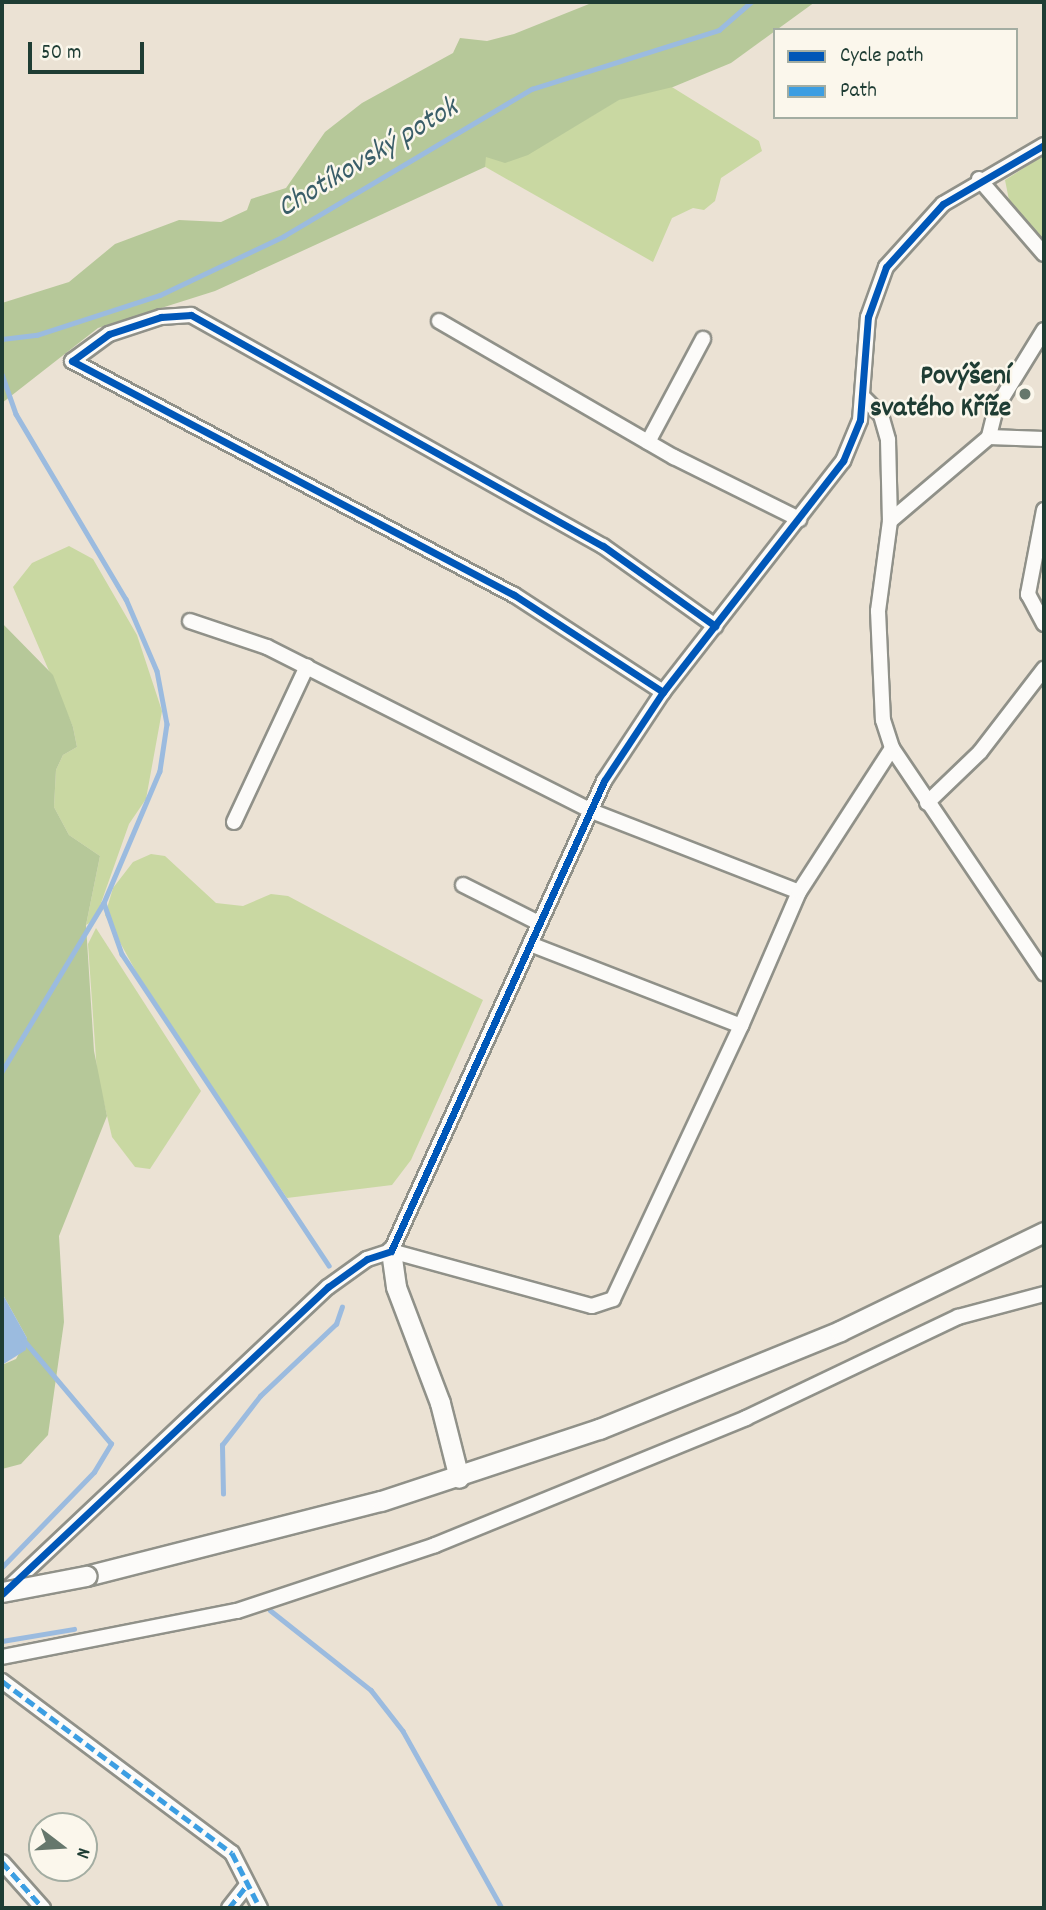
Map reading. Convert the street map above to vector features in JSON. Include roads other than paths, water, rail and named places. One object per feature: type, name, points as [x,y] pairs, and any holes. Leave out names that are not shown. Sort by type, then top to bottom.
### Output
[{"type":"main road","points":[[2,1593],[86,1576],[459,1478],[751,1370],[1044,1232]]},
{"type":"main road","points":[[391,1251],[396,1287],[440,1403],[459,1478]]},
{"type":"street","points":[[391,1251],[589,810],[663,692],[843,461],[864,398],[868,317],[886,267],[943,204],[979,179],[1044,145]]},
{"type":"street","points":[[979,179],[1044,254]]},
{"type":"street","points":[[663,692],[514,595],[72,361],[109,334],[161,317],[191,315],[603,547],[715,626]]},
{"type":"street","points":[[439,321],[648,442],[799,519]]},
{"type":"street","points":[[890,521],[989,438],[996,408],[1044,330]]},
{"type":"street","points":[[648,442],[703,339]]},
{"type":"street","points":[[864,398],[881,415],[888,440],[890,521],[878,611],[883,720],[892,748],[1044,973]]},
{"type":"street","points":[[989,438],[1044,439]]},
{"type":"street","points":[[1044,510],[1028,594],[1044,624]]},
{"type":"street","points":[[190,621],[230,630],[307,666],[589,810],[799,892]]},
{"type":"street","points":[[234,822],[307,666]]},
{"type":"street","points":[[927,803],[980,752],[1044,669]]},
{"type":"street","points":[[2,1593],[328,1287],[367,1259],[391,1251],[593,1306],[606,1304],[741,1026],[799,892],[892,748]]},
{"type":"street","points":[[463,885],[539,923]]},
{"type":"street","points":[[530,944],[741,1026]]},
{"type":"street","points":[[2,1657],[237,1611],[435,1545],[746,1418],[958,1317],[1044,1294]]},
{"type":"street","points":[[2,1681],[232,1853],[246,1886],[260,1908]]},
{"type":"street","points":[[2,1862],[43,1908]]},
{"type":"street","points":[[229,1908],[246,1886]]},
{"type":"water","points":[[2,1293],[27,1338],[26,1350],[2,1365]]},
{"type":"waterway","name":"Chotíkovský potok","points":[[2,339],[37,335],[160,295],[284,236],[532,89],[719,30],[751,2]]},
{"type":"waterway","points":[[2,374],[16,414],[126,599],[157,671],[167,724],[160,771],[104,903],[2,1072]]},
{"type":"waterway","points":[[104,903],[122,954],[329,1266]]},
{"type":"waterway","points":[[223,1494],[222,1445],[260,1396],[336,1324],[342,1307]]},
{"type":"waterway","points":[[2,1567],[94,1472],[111,1444],[24,1341]]},
{"type":"waterway","points":[[270,1610],[371,1690],[403,1731],[502,1908]]},
{"type":"waterway","points":[[2,1641],[74,1629]]},
{"type":"place","name":"Povýšení svatého Kříže","points":[[1025,394]]}]
